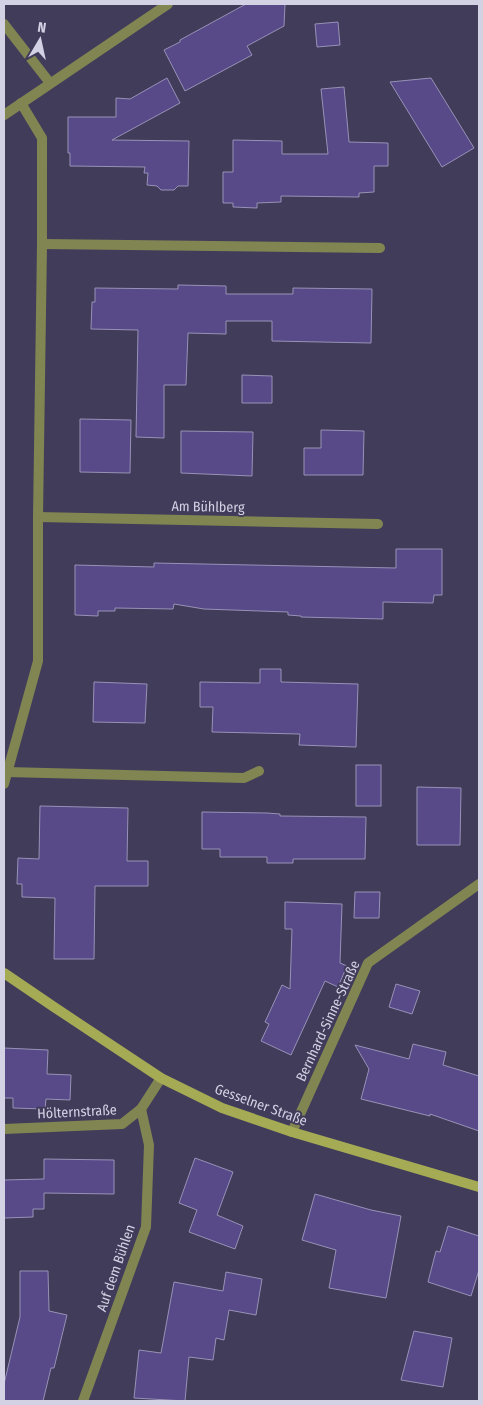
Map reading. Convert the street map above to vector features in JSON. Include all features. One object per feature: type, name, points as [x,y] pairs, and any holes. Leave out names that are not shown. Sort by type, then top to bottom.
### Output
[{"type":"street","points":[[4,115],[50,82],[168,4]]},
{"type":"street","points":[[4,24],[50,82]]},
{"type":"street","points":[[4,784],[38,661],[42,138],[21,104]]},
{"type":"street","points":[[42,244],[380,248]]},
{"type":"street","name":"Am Bühlberg","points":[[38,517],[378,524]]},
{"type":"street","points":[[7,772],[244,778],[259,771]]},
{"type":"street","name":"Bernhard-Sinne-Straße","points":[[292,1132],[368,962],[479,884]]},
{"type":"street","name":"Gesselner Straße","points":[[4,973],[161,1078],[222,1108],[292,1132],[479,1188]]},
{"type":"street","name":"Hölternstraße","points":[[4,1129],[122,1124],[141,1109],[161,1078]]},
{"type":"street","name":"Auf dem Bühlen","points":[[83,1401],[146,1226],[149,1145],[141,1109]]},
{"type":"building","points":[[246,4],[285,4],[284,26],[247,46],[252,55],[185,91],[164,50]]},
{"type":"building","points":[[338,22],[340,45],[317,47],[315,24]]},
{"type":"building","points":[[167,78],[180,103],[112,140],[189,141],[188,186],[178,186],[174,190],[161,190],[157,186],[147,185],[148,173],[144,173],[145,167],[70,166],[68,117],[116,117],[116,98],[130,99]]},
{"type":"building","points":[[431,78],[474,148],[442,167],[390,82]]},
{"type":"building","points":[[344,87],[349,142],[388,143],[388,166],[374,166],[374,192],[359,193],[359,197],[281,196],[281,202],[257,203],[257,208],[233,207],[233,203],[223,203],[223,172],[233,172],[233,140],[282,141],[282,154],[328,154],[321,89]]},
{"type":"building","points":[[178,285],[226,286],[226,294],[293,294],[293,288],[372,289],[371,343],[272,341],[272,321],[226,321],[226,334],[188,333],[186,385],[164,385],[164,438],[136,437],[138,330],[91,329],[92,302],[95,302],[95,288],[178,289]]},
{"type":"building","points":[[242,375],[272,376],[272,403],[242,403]]},
{"type":"building","points":[[80,419],[131,420],[130,473],[80,472]]},
{"type":"building","points":[[321,430],[364,431],[363,475],[304,475],[304,448],[321,448]]},
{"type":"building","points":[[181,431],[253,432],[252,476],[181,473]]},
{"type":"building","points":[[396,549],[442,549],[442,595],[434,595],[433,603],[383,602],[383,619],[301,617],[288,615],[288,612],[204,609],[174,604],[173,609],[115,608],[115,611],[98,611],[98,616],[75,615],[75,565],[154,567],[154,563],[396,568]]},
{"type":"building","points":[[260,669],[281,669],[281,682],[358,684],[356,747],[299,745],[300,734],[212,732],[213,707],[200,707],[200,682],[260,683]]},
{"type":"building","points":[[94,682],[147,684],[145,723],[93,722]]},
{"type":"building","points":[[356,765],[381,765],[381,806],[356,806]]},
{"type":"building","points":[[417,787],[461,788],[460,845],[417,845]]},
{"type":"building","points":[[40,806],[128,808],[127,861],[148,861],[148,886],[95,886],[94,959],[54,959],[55,898],[22,897],[22,884],[17,884],[18,858],[39,859]]},
{"type":"building","points":[[202,812],[267,813],[280,814],[280,816],[366,817],[365,859],[293,859],[293,863],[267,863],[267,857],[220,857],[220,849],[202,849]]},
{"type":"building","points":[[355,892],[380,892],[379,918],[354,918]]},
{"type":"building","points":[[285,902],[342,904],[340,963],[347,966],[338,987],[325,981],[291,1055],[261,1041],[269,1024],[265,1022],[282,985],[290,989],[292,929],[285,929]]},
{"type":"building","points":[[396,984],[420,991],[412,1014],[389,1007]]},
{"type":"building","points":[[413,1044],[446,1052],[443,1065],[479,1076],[479,1131],[430,1114],[430,1116],[361,1099],[369,1069],[355,1045],[409,1059]]},
{"type":"building","points":[[4,1048],[48,1050],[47,1074],[71,1075],[70,1100],[46,1099],[45,1109],[13,1108],[13,1098],[4,1098]]},
{"type":"building","points":[[195,1158],[233,1172],[217,1215],[243,1226],[235,1249],[189,1232],[197,1210],[179,1203]]},
{"type":"building","points":[[44,1159],[114,1160],[114,1194],[44,1193],[44,1209],[33,1209],[33,1217],[4,1218],[4,1180],[44,1179]]},
{"type":"building","points":[[315,1194],[371,1210],[401,1216],[386,1298],[329,1288],[336,1250],[302,1240]]},
{"type":"building","points":[[448,1226],[479,1236],[479,1270],[471,1296],[428,1282],[436,1251],[440,1252]]},
{"type":"building","points":[[20,1271],[48,1271],[49,1311],[67,1315],[54,1368],[51,1368],[43,1401],[4,1401],[4,1384],[20,1317]]},
{"type":"building","points":[[226,1272],[262,1279],[256,1315],[229,1310],[224,1340],[216,1338],[213,1360],[189,1357],[185,1401],[134,1398],[139,1350],[161,1353],[174,1282],[223,1291]]},
{"type":"building","points":[[414,1331],[452,1338],[443,1387],[401,1380]]}]
